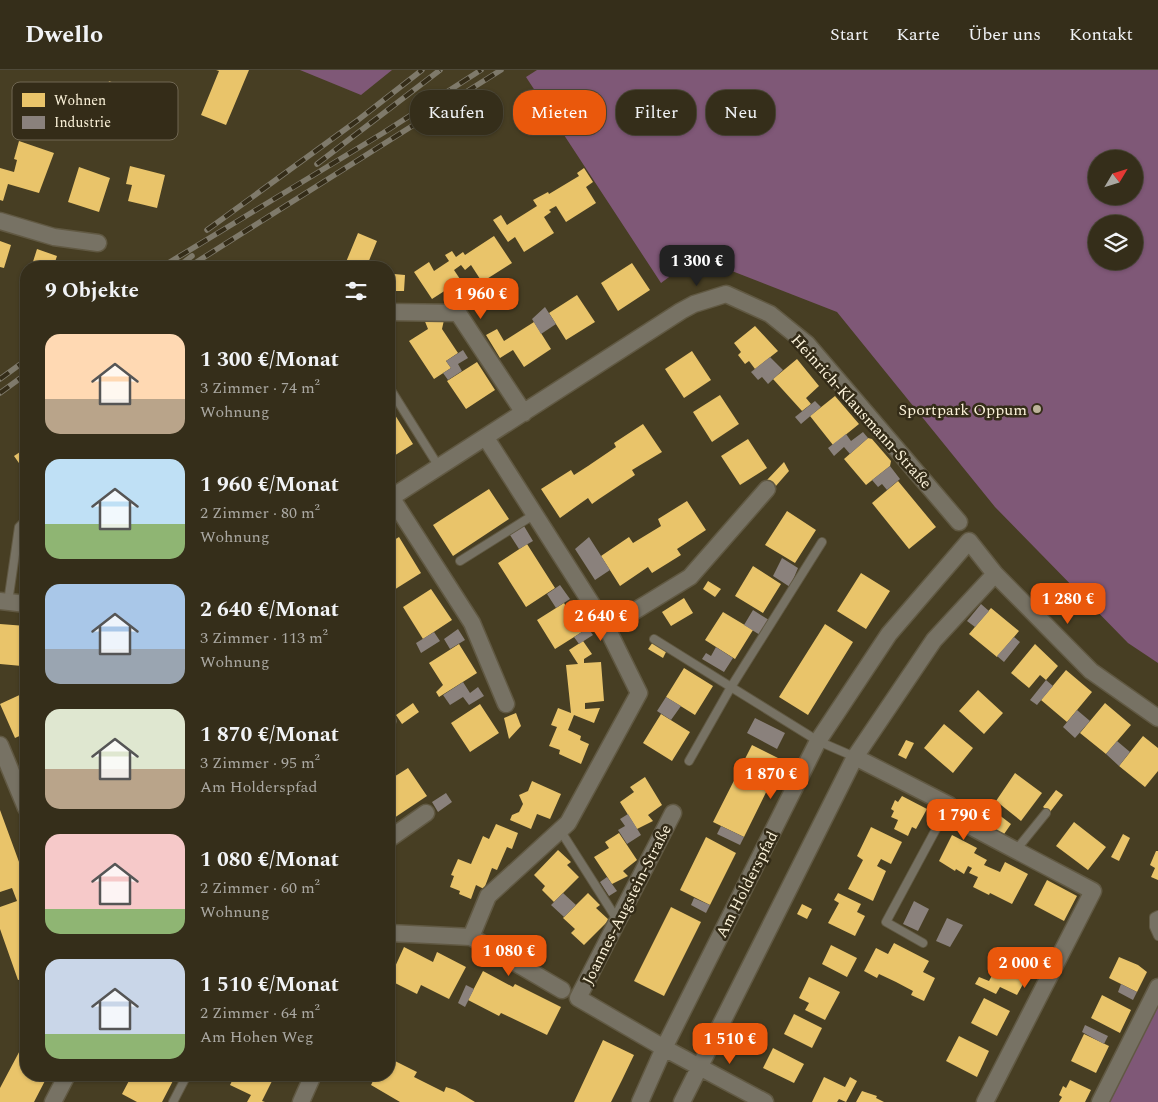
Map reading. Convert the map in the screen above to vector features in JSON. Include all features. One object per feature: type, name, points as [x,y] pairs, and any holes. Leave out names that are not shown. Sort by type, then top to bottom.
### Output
[{"type":"street","points":[[0,220],[54,237],[98,244]]},
{"type":"street","name":"Heinrich-Klausmann-Straße","points":[[395,495],[694,304],[726,294],[770,314],[807,344],[959,522]]},
{"type":"street","points":[[395,312],[458,313],[524,413]]},
{"type":"street","points":[[471,937],[488,896],[568,823],[639,693],[607,628],[486,438]]},
{"type":"street","points":[[607,628],[690,577],[767,489]]},
{"type":"street","name":"Heinrich-Klausmann-Straße","points":[[395,506],[472,623],[506,704]]},
{"type":"street","name":"Am Holderspfad","points":[[640,1102],[664,1048],[818,741],[889,634],[969,541],[995,574],[1091,671],[1158,718]]},
{"type":"street","points":[[682,1102],[855,757],[934,640],[995,574]]},
{"type":"street","points":[[4,602],[20,603]]},
{"type":"street","points":[[0,745],[20,793]]},
{"type":"street","points":[[855,757],[949,805],[966,824],[1093,891],[985,1102]]},
{"type":"street","points":[[395,835],[426,813]]},
{"type":"street","name":"Joannes-Augstein-Straße","points":[[673,813],[578,998],[680,1057],[765,1102]]},
{"type":"street","name":"Joannes-Augstein-Straße","points":[[395,933],[471,937],[562,990]]},
{"type":"street","points":[[1103,1096],[1158,987]]},
{"type":"street","points":[[55,1101],[64,1081]]},
{"type":"street","points":[[301,1102],[310,1081]]},
{"type":"lane","points":[[395,397],[439,467]]},
{"type":"lane","points":[[460,561],[534,514]]},
{"type":"lane","points":[[4,602],[18,527],[20,525]]},
{"type":"lane","points":[[689,761],[731,687],[822,542]]},
{"type":"lane","points":[[654,639],[818,741],[855,757]]},
{"type":"lane","points":[[924,943],[886,922],[949,805]]},
{"type":"lane","points":[[1016,850],[1046,813]]},
{"type":"lane","points":[[560,830],[618,921]]},
{"type":"lane","points":[[1158,915],[1154,917],[1154,928],[1158,936]]},
{"type":"lane","points":[[173,1102],[185,1081]]},
{"type":"shaded area","points":[[300,70],[392,70],[361,95]]},
{"type":"shaded area","name":"Sportpark Oppum","points":[[537,70],[1158,70],[1158,663],[1128,643],[995,507],[837,312],[696,257],[661,283],[564,135],[606,135],[606,90],[535,90],[526,77]]},
{"type":"shaded area","points":[[1158,1002],[1158,1102],[1108,1102]]},
{"type":"building: Wohnen","points":[[216,70],[249,70],[226,125],[201,115],[219,71]]},
{"type":"building: Wohnen","points":[[19,141],[54,153],[39,193],[8,184],[3,201],[0,200],[0,168],[14,172],[17,160],[14,159]]},
{"type":"building: Wohnen","points":[[130,166],[165,175],[157,208],[128,201],[132,185],[126,184]]},
{"type":"building: Wohnen","points":[[79,167],[110,178],[99,212],[68,202]]},
{"type":"building: Wohnen","points":[[584,168],[593,182],[586,187],[596,203],[566,222],[556,206],[549,210],[551,212],[544,217],[554,233],[524,252],[515,237],[508,242],[493,220],[501,215],[507,225],[537,206],[533,200],[548,192],[549,194],[579,176],[577,173]]},
{"type":"building: Wohnen","points":[[358,233],[377,241],[369,261],[346,261]]},
{"type":"building: Wohnen","points":[[494,236],[512,263],[482,282],[471,265],[465,270],[461,265],[454,270],[466,288],[451,298],[446,290],[432,299],[414,272],[429,262],[434,271],[449,261],[445,255],[452,251],[456,257],[463,252],[465,255]]},
{"type":"building: Wohnen","points":[[0,241],[11,245],[4,268],[0,267]]},
{"type":"building: Wohnen","points":[[37,249],[57,256],[55,261],[33,261]]},
{"type":"building: Wohnen","points":[[632,263],[650,290],[618,311],[601,283]]},
{"type":"building: Wohnen","points":[[395,274],[405,275],[404,291],[395,291]]},
{"type":"building: Wohnen","points":[[577,295],[595,322],[566,340],[549,313]]},
{"type":"building: Wohnen","points":[[424,319],[444,320],[442,329],[458,353],[446,361],[451,368],[434,379],[409,341],[428,329]]},
{"type":"building: Wohnen","points":[[534,322],[551,349],[524,367],[513,350],[500,358],[486,335],[497,329],[504,341]]},
{"type":"building: Wohnen","points":[[755,326],[778,351],[755,369],[749,361],[745,364],[738,355],[741,352],[734,343]]},
{"type":"building: Wohnen","points":[[692,351],[711,380],[684,398],[665,369]]},
{"type":"building: Wohnen","points":[[797,359],[819,386],[806,398],[811,404],[802,411],[773,379]]},
{"type":"building: Wohnen","points":[[477,362],[495,390],[466,409],[447,381]]},
{"type":"building: Wohnen","points":[[720,395],[739,424],[712,442],[693,412]]},
{"type":"building: Wohnen","points":[[835,396],[859,424],[833,445],[810,416]]},
{"type":"building: Wohnen","points":[[395,415],[413,444],[395,455]]},
{"type":"building: Wohnen","points":[[643,424],[662,452],[632,470],[635,475],[592,504],[588,498],[560,518],[541,489],[571,470],[574,475],[616,447],[614,443]]},
{"type":"building: Wohnen","points":[[868,438],[872,439],[891,461],[890,466],[866,485],[844,459]]},
{"type":"building: Wohnen","points":[[748,439],[767,468],[740,485],[721,456]]},
{"type":"building: Wohnen","points":[[20,452],[20,464],[14,456]]},
{"type":"building: Wohnen","points":[[784,462],[789,471],[775,487],[767,480]]},
{"type":"building: Wohnen","points":[[898,481],[936,527],[909,549],[872,503]]},
{"type":"building: Wohnen","points":[[489,489],[509,519],[453,556],[433,525]]},
{"type":"building: Wohnen","points":[[687,501],[706,530],[677,549],[681,555],[652,573],[648,567],[620,586],[601,556],[629,537],[633,543],[661,526],[658,519]]},
{"type":"building: Wohnen","points":[[787,511],[816,530],[795,563],[765,545]]},
{"type":"building: Wohnen","points":[[399,537],[421,573],[395,589],[395,539]]},
{"type":"building: Wohnen","points":[[527,544],[555,588],[526,607],[498,563]]},
{"type":"building: Wohnen","points":[[753,566],[781,584],[763,613],[735,596]]},
{"type":"building: Wohnen","points":[[861,573],[890,591],[866,629],[837,611]]},
{"type":"building: Wohnen","points":[[708,581],[721,589],[715,597],[703,589]]},
{"type":"building: Wohnen","points":[[431,589],[452,620],[423,639],[403,607]]},
{"type":"building: Wohnen","points":[[684,598],[693,613],[671,626],[662,612]]},
{"type":"building: Wohnen","points":[[564,603],[582,632],[555,649],[537,620]]},
{"type":"building: Wohnen","points":[[991,608],[1019,631],[997,657],[969,634]]},
{"type":"building: Wohnen","points":[[723,612],[753,630],[735,659],[705,640]]},
{"type":"building: Wohnen","points":[[0,624],[20,626],[20,666],[0,664]]},
{"type":"building: Wohnen","points":[[825,624],[853,642],[808,715],[779,697]]},
{"type":"building: Wohnen","points":[[583,641],[592,654],[584,659],[584,663],[601,662],[604,701],[585,703],[585,709],[600,708],[594,723],[574,715],[568,730],[581,736],[580,740],[589,744],[581,764],[559,754],[560,750],[549,746],[557,727],[551,725],[558,708],[571,713],[566,665],[578,664],[569,650]]},
{"type":"building: Wohnen","points":[[653,642],[667,650],[663,658],[648,649]]},
{"type":"building: Wohnen","points":[[459,644],[477,673],[439,697],[436,692],[443,685],[429,663]]},
{"type":"building: Wohnen","points":[[1035,644],[1058,666],[1046,680],[1040,675],[1029,688],[1011,673]]},
{"type":"building: Wohnen","points":[[684,668],[713,686],[695,715],[666,697]]},
{"type":"building: Wohnen","points":[[1066,670],[1092,692],[1067,722],[1041,700]]},
{"type":"building: Wohnen","points":[[978,690],[1003,713],[984,734],[959,711]]},
{"type":"building: Wohnen","points":[[20,695],[20,736],[15,738],[0,704]]},
{"type":"building: Wohnen","points":[[413,703],[419,712],[402,724],[396,715]]},
{"type":"building: Wohnen","points":[[1105,703],[1131,725],[1106,754],[1080,733]]},
{"type":"building: Wohnen","points":[[480,704],[499,733],[470,752],[451,723]]},
{"type":"building: Wohnen","points":[[516,713],[521,726],[509,739],[504,718]]},
{"type":"building: Wohnen","points":[[661,714],[690,732],[672,761],[643,743]]},
{"type":"building: Wohnen","points":[[944,724],[973,748],[953,773],[924,748]]},
{"type":"building: Wohnen","points":[[1143,736],[1158,748],[1158,771],[1145,787],[1119,766]]},
{"type":"building: Wohnen","points":[[906,740],[914,743],[906,759],[898,755]]},
{"type":"building: Wohnen","points":[[752,745],[782,760],[744,837],[713,822]]},
{"type":"building: Wohnen","points":[[408,768],[427,796],[395,817],[395,776]]},
{"type":"building: Wohnen","points":[[1015,773],[1042,793],[1021,821],[996,801]]},
{"type":"building: Wohnen","points":[[645,777],[662,805],[648,815],[653,821],[637,829],[620,802],[634,792],[630,787]]},
{"type":"building: Wohnen","points":[[532,781],[561,794],[550,819],[537,814],[531,829],[510,820],[512,815],[519,812],[523,804],[519,795],[528,791]]},
{"type":"building: Wohnen","points":[[1056,790],[1063,795],[1050,812],[1043,807]]},
{"type":"building: Wohnen","points":[[902,796],[927,809],[916,829],[912,827],[908,836],[894,829],[898,820],[891,817],[894,811],[891,809],[895,800],[898,802]]},
{"type":"building: Wohnen","points":[[0,810],[20,865],[20,980],[18,980],[0,929],[0,907],[17,901],[12,888],[0,892]]},
{"type":"building: Wohnen","points":[[994,811],[1011,824],[1002,837],[983,827]]},
{"type":"building: Wohnen","points":[[1074,822],[1106,847],[1088,870],[1056,846]]},
{"type":"building: Wohnen","points":[[496,824],[518,833],[512,849],[507,847],[497,870],[492,868],[484,889],[476,885],[471,899],[459,894],[460,891],[450,887],[454,876],[451,875],[458,859],[471,864],[483,836],[489,839]]},
{"type":"building: Wohnen","points":[[871,827],[902,842],[891,864],[881,859],[877,866],[886,871],[873,901],[848,889],[863,860],[857,856]]},
{"type":"building: Wohnen","points":[[619,833],[637,860],[623,871],[628,876],[612,884],[594,857],[609,848],[605,842]]},
{"type":"building: Wohnen","points":[[1123,834],[1130,838],[1119,861],[1111,857]]},
{"type":"building: Wohnen","points":[[952,835],[977,848],[974,853],[987,860],[984,865],[1000,872],[1005,862],[1028,874],[1012,904],[973,887],[978,877],[969,873],[972,868],[968,866],[964,874],[939,861]]},
{"type":"building: Wohnen","points":[[706,837],[736,853],[710,905],[680,890]]},
{"type":"building: Wohnen","points":[[558,850],[571,862],[567,865],[579,877],[554,902],[542,890],[545,886],[534,875]]},
{"type":"building: Wohnen","points":[[1156,851],[1158,851],[1158,880],[1151,877],[1155,868],[1150,865]]},
{"type":"building: Wohnen","points":[[1047,880],[1077,896],[1064,921],[1034,905]]},
{"type":"building: Wohnen","points":[[588,893],[600,905],[596,908],[609,920],[584,945],[571,933],[575,929],[563,918]]},
{"type":"building: Wohnen","points":[[838,893],[861,904],[857,912],[865,916],[855,936],[828,923],[839,903],[834,900]]},
{"type":"building: Wohnen","points":[[802,904],[812,909],[807,919],[797,914]]},
{"type":"building: Wohnen","points":[[671,907],[701,922],[664,996],[634,981]]},
{"type":"building: Wohnen","points":[[894,943],[929,961],[923,972],[935,978],[924,1001],[911,995],[913,991],[896,982],[879,974],[877,978],[864,971],[876,948],[888,954]]},
{"type":"building: Wohnen","points":[[831,945],[857,958],[847,977],[822,964]]},
{"type":"building: Wohnen","points":[[404,947],[433,962],[437,952],[466,967],[449,999],[421,985],[417,994],[395,983],[395,967]]},
{"type":"building: Wohnen","points":[[1119,957],[1138,965],[1147,972],[1137,992],[1109,978]]},
{"type":"building: Wohnen","points":[[1000,961],[1012,967],[1018,963],[1023,966],[1023,973],[1028,975],[1017,995],[1000,987],[996,994],[975,984],[979,977],[989,981]]},
{"type":"building: Wohnen","points":[[483,971],[513,987],[515,984],[561,1007],[547,1035],[501,1013],[499,1016],[468,1000]]},
{"type":"building: Wohnen","points":[[809,977],[840,992],[825,1020],[805,1010],[809,1003],[799,998]]},
{"type":"building: Wohnen","points":[[1102,995],[1131,1010],[1120,1033],[1091,1018]]},
{"type":"building: Wohnen","points":[[984,998],[1010,1011],[997,1036],[971,1023]]},
{"type":"building: Wohnen","points":[[794,1014],[822,1028],[812,1048],[784,1034]]},
{"type":"building: Wohnen","points":[[1084,1034],[1109,1046],[1096,1073],[1071,1061]]},
{"type":"building: Wohnen","points":[[959,1036],[989,1051],[977,1077],[946,1061]]},
{"type":"building: Wohnen","points":[[603,1040],[634,1055],[611,1102],[574,1102]]},
{"type":"building: Wohnen","points":[[773,1048],[804,1064],[794,1083],[763,1068]]},
{"type":"building: Wohnen","points":[[20,1050],[20,1081],[45,1081],[34,1102],[0,1102],[0,1088]]},
{"type":"building: Wohnen","points":[[395,1061],[417,1072],[414,1077],[444,1092],[446,1087],[455,1090],[475,1102],[400,1102],[371,1085],[373,1081],[395,1081]]},
{"type":"building: Wohnen","points":[[824,1077],[845,1087],[850,1077],[857,1081],[846,1102],[839,1099],[837,1102],[812,1102]]},
{"type":"building: Wohnen","points":[[1070,1080],[1091,1090],[1085,1102],[1059,1102],[1062,1097],[1059,1095],[1063,1086],[1066,1088]]},
{"type":"building: Wohnen","points":[[129,1081],[173,1081],[162,1102],[137,1102],[122,1094]]},
{"type":"building: Wohnen","points":[[232,1081],[272,1081],[262,1101],[265,1102],[247,1102],[251,1095],[230,1085]]},
{"type":"building: Wohnen","points":[[862,1091],[877,1096],[876,1098],[884,1102],[856,1102]]},
{"type":"building: Industrie","points":[[545,307],[556,324],[541,334],[532,319]]},
{"type":"building: Industrie","points":[[463,350],[468,358],[458,364],[462,371],[448,380],[443,373],[451,368],[446,361]]},
{"type":"building: Industrie","points":[[770,357],[783,370],[768,384],[762,377],[758,380],[751,372]]},
{"type":"building: Industrie","points":[[815,401],[821,407],[801,424],[795,417]]},
{"type":"building: Industrie","points":[[863,432],[868,438],[850,454],[844,447],[834,456],[828,448],[846,434],[851,441]]},
{"type":"building: Industrie","points":[[890,466],[900,479],[887,490],[882,484],[878,487],[872,480]]},
{"type":"building: Industrie","points":[[524,526],[533,541],[519,549],[510,535]]},
{"type":"building: Industrie","points":[[589,537],[610,570],[595,580],[575,549]]},
{"type":"building: Industrie","points":[[782,558],[798,568],[790,587],[773,576]]},
{"type":"building: Industrie","points":[[560,585],[570,599],[556,608],[547,594]]},
{"type":"building: Industrie","points":[[981,604],[989,611],[975,627],[967,621]]},
{"type":"building: Industrie","points":[[753,610],[769,620],[760,635],[744,625]]},
{"type":"building: Industrie","points":[[588,628],[593,635],[579,644],[574,637]]},
{"type":"building: Industrie","points":[[458,629],[465,640],[450,649],[444,639]]},
{"type":"building: Industrie","points":[[434,632],[440,641],[421,653],[416,643]]},
{"type":"building: Industrie","points":[[1014,637],[1020,642],[1004,662],[997,656]]},
{"type":"building: Industrie","points":[[716,647],[733,658],[724,672],[702,659],[706,653],[711,656]]},
{"type":"building: Industrie","points":[[1046,680],[1053,686],[1037,705],[1030,700]]},
{"type":"building: Industrie","points":[[463,682],[470,693],[478,687],[484,696],[469,705],[463,697],[450,705],[443,695]]},
{"type":"building: Industrie","points":[[666,697],[681,706],[671,720],[657,711]]},
{"type":"building: Industrie","points":[[1077,710],[1090,721],[1075,738],[1063,727]]},
{"type":"building: Industrie","points":[[755,718],[785,733],[777,749],[747,733]]},
{"type":"building: Industrie","points":[[1117,741],[1130,752],[1119,766],[1106,754]]},
{"type":"building: Industrie","points":[[446,793],[452,802],[438,812],[432,802]]},
{"type":"building: Industrie","points":[[628,814],[641,835],[627,844],[618,830],[625,826],[620,819]]},
{"type":"building: Industrie","points":[[721,826],[744,837],[740,845],[717,834]]},
{"type":"building: Industrie","points":[[607,877],[617,891],[609,896],[600,882]]},
{"type":"building: Industrie","points":[[563,893],[576,905],[564,917],[551,905]]},
{"type":"building: Industrie","points":[[694,898],[710,905],[706,913],[691,905]]},
{"type":"building: Industrie","points":[[914,901],[929,909],[918,931],[903,924]]},
{"type":"building: Industrie","points":[[947,918],[963,925],[950,947],[936,941]]},
{"type":"building: Industrie","points":[[1121,984],[1137,992],[1133,1000],[1118,992]]},
{"type":"building: Industrie","points":[[466,985],[474,989],[465,1007],[458,1003]]},
{"type":"building: Industrie","points":[[1085,1025],[1108,1036],[1104,1044],[1082,1032]]},
{"type":"railway","points":[[207,230],[358,120],[422,70]]},
{"type":"railway","points":[[317,164],[440,70]]},
{"type":"railway","points":[[172,261],[383,133],[481,70]]},
{"type":"railway","points":[[198,261],[501,70]]},
{"type":"railway","points":[[185,261],[192,256]]},
{"type":"railway","points":[[0,379],[20,364]]},
{"type":"railway","points":[[0,393],[20,378]]},
{"type":"place","name":"Sportpark Oppum","points":[[1037,409]]}]
